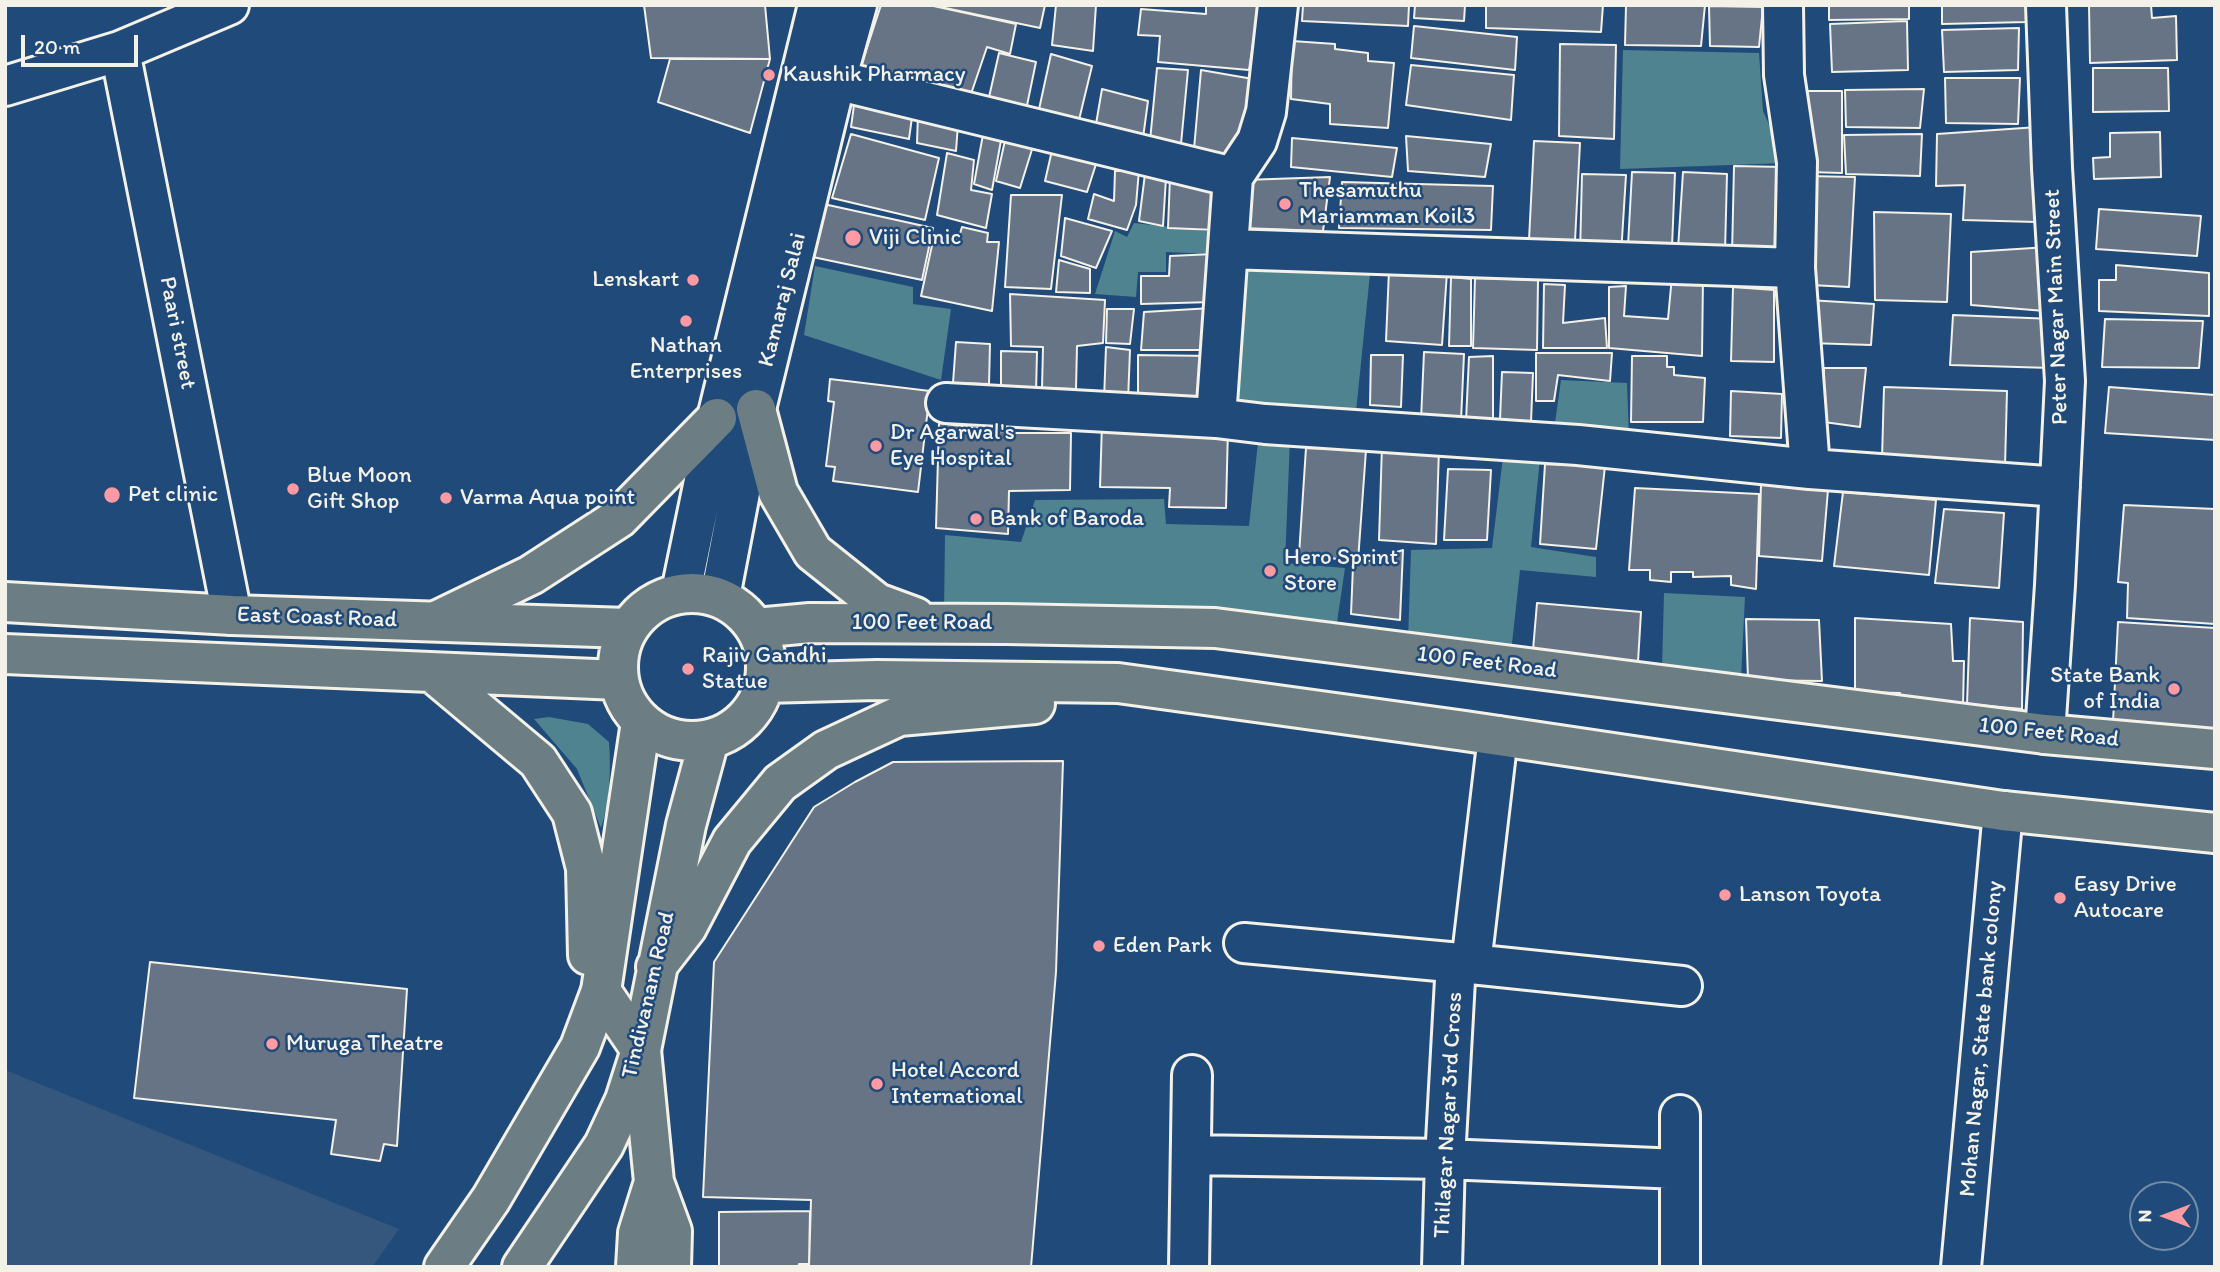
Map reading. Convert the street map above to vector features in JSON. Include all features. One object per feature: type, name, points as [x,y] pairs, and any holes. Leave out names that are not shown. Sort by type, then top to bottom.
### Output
[{"type":"main road","points":[[756,409],[778,492],[813,552],[877,603],[929,623]]},
{"type":"main road","points":[[433,622],[531,575],[619,517],[717,418]]},
{"type":"main road","points":[[681,592],[701,592],[720,597],[741,610],[756,628],[764,645],[765,682],[758,702],[745,719],[728,732],[709,740],[685,741],[661,735],[641,722],[626,703],[619,680],[621,644],[628,628],[642,611],[660,599],[681,592]]},
{"type":"main road","name":"East Coast Road","points":[[5,603],[232,615],[628,628]]},
{"type":"main road","name":"100 Feet Road","points":[[756,628],[810,623],[1216,628],[2045,734],[2215,749]]},
{"type":"main road","points":[[5,654],[619,680]]},
{"type":"main road","points":[[433,673],[538,761],[572,813],[586,868],[589,944],[580,1047]]},
{"type":"main road","points":[[765,682],[1118,682],[2003,811],[2215,833]]},
{"type":"main road","points":[[656,967],[687,927],[732,841],[780,783],[826,750],[899,716],[1060,702],[1090,695],[1118,682]]},
{"type":"main road","points":[[444,1267],[491,1199],[580,1047],[601,991],[641,722]]},
{"type":"main road","name":"Tindivanam Road","points":[[522,1267],[604,1145],[625,1100],[641,1050],[686,825],[709,740]]},
{"type":"main road","points":[[601,991],[641,1050],[654,1182],[672,1231],[671,1267]]},
{"type":"main road","points":[[636,1267],[638,1233],[654,1182]]},
{"type":"street","points":[[5,86],[120,51],[229,5]]},
{"type":"street","name":"Kamaraj Salai","points":[[681,592],[717,418],[818,5]]},
{"type":"street","name":"Kamaraj Salai","points":[[720,597],[756,409],[836,80],[857,5]]},
{"type":"street","points":[[1216,418],[1233,177],[1257,141],[1266,111],[1278,5]]},
{"type":"street","points":[[1783,5],[1784,75],[1797,162],[1795,268],[1810,469]]},
{"type":"street","name":"Peter Nagar Main Street","points":[[2045,734],[2065,381],[2052,168],[2046,5]]},
{"type":"street","name":"Paari street","points":[[120,51],[232,615]]},
{"type":"street","points":[[836,80],[1233,177]]},
{"type":"street","points":[[1228,249],[1795,268]]},
{"type":"street","points":[[946,403],[1216,418],[1265,424],[1578,445],[1810,469],[2060,487]]},
{"type":"street","name":"Thilagar Nagar 3rd Cross","points":[[1442,1267],[1445,1159],[1463,963],[1498,736]]},
{"type":"street","name":"Mohan Nagar, State bank colony","points":[[1961,1267],[2003,811]]},
{"type":"street","points":[[1244,943],[1682,986]]},
{"type":"street","points":[[1189,1267],[1192,1075]]},
{"type":"street","points":[[1680,1115],[1680,1267]]},
{"type":"street","points":[[1191,1155],[1445,1159],[1679,1169]]},
{"type":"shaded area","points":[[5,1070],[399,1229],[372,1267],[5,1267]]},
{"type":"green space","points":[[1623,50],[1759,53],[1763,111],[1786,163],[1620,169]]},
{"type":"green space","points":[[1134,223],[1215,232],[1214,254],[1166,252],[1166,272],[1138,272],[1136,297],[1095,294],[1115,231],[1127,237]]},
{"type":"green space","points":[[1241,259],[1371,264],[1355,422],[1232,411]]},
{"type":"green space","points":[[815,266],[913,287],[913,304],[951,309],[941,380],[804,335]]},
{"type":"green space","points":[[1561,380],[1627,383],[1629,437],[1554,430]]},
{"type":"green space","points":[[1259,433],[1290,438],[1285,563],[1345,568],[1336,629],[944,613],[945,535],[1021,542],[1035,500],[1164,499],[1166,524],[1249,526]]},
{"type":"green space","points":[[1503,457],[1540,459],[1531,547],[1596,557],[1596,577],[1520,570],[1511,653],[1408,641],[1411,550],[1492,548]]},
{"type":"green space","points":[[1664,593],[1745,597],[1741,679],[1662,668]]},
{"type":"green space","points":[[549,717],[588,724],[609,742],[609,786],[601,828],[577,769],[534,719]]},
{"type":"building","points":[[644,5],[765,5],[770,59],[651,58]]},
{"type":"building","points":[[881,5],[929,5],[1016,24],[1010,54],[987,47],[971,94],[860,69]]},
{"type":"building","points":[[931,5],[1045,5],[1040,28]]},
{"type":"building","points":[[1056,5],[1096,5],[1093,51],[1052,45]]},
{"type":"building","points":[[1206,5],[1259,5],[1249,70],[1158,62],[1160,36],[1138,35],[1141,9],[1206,14]]},
{"type":"building","points":[[1303,5],[1409,5],[1408,26],[1302,21]]},
{"type":"building","points":[[1415,5],[1465,5],[1464,21],[1414,18]]},
{"type":"building","points":[[1486,5],[1603,5],[1601,32],[1486,28]]},
{"type":"building","points":[[1626,5],[1705,5],[1701,46],[1625,45]]},
{"type":"building","points":[[1829,5],[1909,5],[1909,19],[1829,20]]},
{"type":"building","points":[[1942,5],[2028,5],[2027,22],[1942,24]]},
{"type":"building","points":[[2089,5],[2151,5],[2152,18],[2176,16],[2177,60],[2090,63]]},
{"type":"building","points":[[1709,6],[1763,7],[1759,47],[1710,46]]},
{"type":"building","points":[[1907,21],[1908,70],[1832,72],[1830,24]]},
{"type":"building","points":[[1414,26],[1517,37],[1515,70],[1411,58]]},
{"type":"building","points":[[2019,28],[2018,70],[1944,72],[1942,30]]},
{"type":"building","points":[[1292,41],[1335,44],[1335,49],[1368,53],[1368,61],[1394,63],[1388,128],[1330,124],[1330,104],[1291,99]]},
{"type":"building","points":[[1560,44],[1616,45],[1614,139],[1559,136]]},
{"type":"building","points":[[999,53],[1036,62],[1025,115],[987,106]]},
{"type":"building","points":[[1051,54],[1092,66],[1078,124],[1038,114]]},
{"type":"building","points":[[670,59],[770,59],[750,133],[658,102]]},
{"type":"building","points":[[1411,65],[1514,75],[1511,120],[1406,105]]},
{"type":"building","points":[[1157,68],[1188,70],[1181,144],[1150,141]]},
{"type":"building","points":[[2093,68],[2168,68],[2169,111],[2093,112]]},
{"type":"building","points":[[1201,70],[1253,79],[1234,155],[1194,149]]},
{"type":"building","points":[[1945,78],[2020,78],[2018,124],[1946,123]]},
{"type":"building","points":[[1102,89],[1148,101],[1143,138],[1096,124]]},
{"type":"building","points":[[1924,89],[1920,128],[1846,127],[1845,90]]},
{"type":"building","points":[[1805,91],[1842,91],[1842,173],[1808,172]]},
{"type":"building","points":[[854,105],[912,117],[909,139],[851,127]]},
{"type":"building","points":[[918,114],[958,124],[956,151],[917,143]]},
{"type":"building","points":[[2038,127],[2036,222],[1963,220],[1965,185],[1936,186],[1937,134]]},
{"type":"building","points":[[984,129],[1002,135],[992,190],[974,184]]},
{"type":"building","points":[[2160,132],[2161,177],[2094,179],[2093,158],[2110,157],[2110,133]]},
{"type":"building","points":[[851,134],[939,158],[925,220],[832,198]]},
{"type":"building","points":[[1922,134],[1920,176],[1846,174],[1844,135]]},
{"type":"building","points":[[1006,136],[1034,143],[1020,188],[996,181]]},
{"type":"building","points":[[1406,136],[1491,144],[1485,177],[1408,171]]},
{"type":"building","points":[[1292,138],[1397,148],[1392,177],[1291,167]]},
{"type":"building","points":[[1534,141],[1580,143],[1575,241],[1529,240]]},
{"type":"building","points":[[1053,146],[1098,158],[1087,192],[1045,181]]},
{"type":"building","points":[[947,153],[974,160],[971,190],[992,194],[986,228],[937,215]]},
{"type":"building","points":[[1734,166],[1784,167],[1782,256],[1732,254]]},
{"type":"building","points":[[1139,170],[1136,205],[1127,230],[1088,219],[1094,194],[1114,201],[1115,171]]},
{"type":"building","points":[[1632,172],[1675,173],[1672,247],[1628,246]]},
{"type":"building","points":[[1683,172],[1727,174],[1725,252],[1678,249]]},
{"type":"building","points":[[1145,174],[1166,178],[1163,226],[1139,221]]},
{"type":"building","points":[[1582,174],[1626,175],[1621,255],[1580,254]]},
{"type":"building","points":[[1808,176],[1855,177],[1849,287],[1810,285]]},
{"type":"building","points":[[1170,177],[1220,185],[1216,230],[1168,228]]},
{"type":"building","name":"Thesamuthu Mariamman Koil3","points":[[1330,177],[1323,231],[1242,228],[1244,180]]},
{"type":"building","points":[[1342,182],[1493,186],[1491,230],[1339,228]]},
{"type":"building","points":[[1011,195],[1062,195],[1051,289],[1005,287]]},
{"type":"building","points":[[819,203],[933,228],[922,280],[808,256]]},
{"type":"building","points":[[2099,209],[2201,216],[2197,256],[2096,249]]},
{"type":"building","points":[[1874,212],[1951,214],[1947,302],[1875,300]]},
{"type":"building","points":[[1065,218],[1112,231],[1096,268],[1061,256]]},
{"type":"building","points":[[962,227],[988,233],[987,242],[999,242],[992,311],[921,296],[934,236],[958,240]]},
{"type":"building","points":[[2048,247],[2045,311],[1971,305],[1971,252]]},
{"type":"building","points":[[1214,254],[1213,302],[1141,304],[1141,276],[1169,276],[1170,256]]},
{"type":"building","points":[[1059,260],[1090,269],[1090,293],[1056,292]]},
{"type":"building","points":[[2116,265],[2209,273],[2209,316],[2099,311],[2099,280],[2116,280]]},
{"type":"building","points":[[1389,270],[1447,272],[1442,345],[1386,341]]},
{"type":"building","points":[[1672,276],[1703,278],[1702,356],[1609,348],[1609,287],[1626,286],[1624,316],[1668,319]]},
{"type":"building","points":[[1451,277],[1471,279],[1471,346],[1449,346]]},
{"type":"building","points":[[1475,278],[1538,280],[1537,350],[1473,348]]},
{"type":"building","points":[[1544,284],[1565,285],[1563,323],[1605,318],[1607,348],[1543,348]]},
{"type":"building","points":[[1733,287],[1774,290],[1774,362],[1731,361]]},
{"type":"building","points":[[1010,294],[1105,300],[1103,343],[1077,346],[1076,389],[1042,388],[1043,347],[1011,346]]},
{"type":"building","points":[[1808,300],[1874,304],[1871,345],[1809,343]]},
{"type":"building","points":[[1212,308],[1212,350],[1141,350],[1144,312]]},
{"type":"building","points":[[1107,309],[1134,309],[1130,344],[1106,343]]},
{"type":"building","points":[[1953,315],[2054,319],[2051,368],[1950,365]]},
{"type":"building","points":[[2105,319],[2203,321],[2199,368],[2102,367]]},
{"type":"building","points":[[956,342],[990,344],[989,384],[953,383]]},
{"type":"building","points":[[1106,347],[1130,350],[1128,401],[1104,400]]},
{"type":"building","points":[[1001,351],[1037,352],[1036,392],[1001,390]]},
{"type":"building","points":[[1424,352],[1464,354],[1461,421],[1421,420]]},
{"type":"building","points":[[1536,353],[1612,353],[1610,381],[1558,375],[1554,401],[1536,401]]},
{"type":"building","points":[[1138,355],[1212,356],[1206,407],[1138,400]]},
{"type":"building","points":[[1371,355],[1403,355],[1401,407],[1370,405]]},
{"type":"building","points":[[1493,356],[1493,423],[1466,421],[1469,357]]},
{"type":"building","points":[[1632,356],[1667,356],[1667,367],[1674,367],[1674,375],[1705,378],[1703,422],[1631,422]]},
{"type":"building","points":[[1824,368],[1866,368],[1860,427],[1824,422]]},
{"type":"building","points":[[1502,372],[1533,373],[1531,422],[1500,419]]},
{"type":"building","name":"Dr Agarwal's Eye Hospital","points":[[830,379],[930,391],[918,492],[833,481],[835,467],[826,466],[834,402],[828,401]]},
{"type":"building","points":[[1884,387],[2007,391],[2005,467],[1882,459]]},
{"type":"building","points":[[2109,387],[2215,395],[2215,440],[2105,433]]},
{"type":"building","points":[[1731,391],[1782,394],[1781,438],[1730,436]]},
{"type":"building","points":[[939,423],[1013,433],[1071,433],[1070,490],[1009,491],[1008,534],[936,528]]},
{"type":"building","points":[[1102,423],[1228,428],[1226,508],[1169,507],[1170,488],[1100,487]]},
{"type":"building","points":[[1382,445],[1439,448],[1436,544],[1379,540]]},
{"type":"building","points":[[1306,448],[1366,450],[1358,561],[1299,555]]},
{"type":"building","points":[[1545,464],[1605,466],[1596,549],[1540,544]]},
{"type":"building","points":[[1448,469],[1491,470],[1487,540],[1444,540]]},
{"type":"building","points":[[1761,484],[1828,490],[1822,561],[1759,556]]},
{"type":"building","points":[[1635,488],[1759,494],[1756,589],[1731,585],[1731,576],[1693,577],[1693,572],[1671,572],[1671,582],[1650,580],[1650,570],[1629,570]]},
{"type":"building","points":[[1843,492],[1936,500],[1929,575],[1834,566]]},
{"type":"building","points":[[2124,505],[2215,509],[2215,624],[2127,618],[2128,583],[2118,582]]},
{"type":"building","points":[[1944,509],[2004,513],[1999,588],[1935,583]]},
{"type":"building","points":[[1403,550],[1400,620],[1351,614],[1353,566]]},
{"type":"building","points":[[1537,603],[1641,612],[1638,662],[1533,650]]},
{"type":"building","points":[[1855,618],[1951,624],[1953,661],[1964,661],[1963,707],[1900,703],[1900,693],[1855,692]]},
{"type":"building","points":[[1970,618],[2023,622],[2022,709],[1967,704]]},
{"type":"building","points":[[1746,619],[1819,620],[1822,681],[1748,680]]},
{"type":"building","points":[[2118,622],[2215,628],[2215,729],[2113,722]]},
{"type":"building","name":"Hotel Accord International","points":[[1063,761],[1056,972],[1031,1267],[809,1267],[811,1200],[703,1197],[714,962],[814,807],[855,782],[893,762]]},
{"type":"building","name":"Muruga Theatre","points":[[150,962],[407,989],[397,1146],[384,1144],[380,1161],[331,1154],[336,1120],[134,1098]]},
{"type":"building","points":[[810,1211],[809,1264],[799,1264],[798,1267],[719,1267],[719,1212]]},
{"type":"place","name":"Kaushik Pharmacy","points":[[769,75]]},
{"type":"place","name":"Thesamuthu Mariamman Koil3","points":[[1285,204]]},
{"type":"place","name":"Viji Clinic","points":[[853,238]]},
{"type":"place","name":"Lenskart","points":[[693,280]]},
{"type":"place","name":"Nathan Enterprises","points":[[686,321]]},
{"type":"place","name":"Dr Agarwal's Eye Hospital","points":[[876,446]]},
{"type":"place","name":"Blue Moon Gift Shop","points":[[293,489]]},
{"type":"place","name":"Pet clinic","points":[[112,495]]},
{"type":"place","name":"Varma Aqua point","points":[[446,498]]},
{"type":"place","name":"Bank of Baroda","points":[[976,519]]},
{"type":"place","name":"Hero Sprint Store","points":[[1270,571]]},
{"type":"place","name":"Rajiv Gandhi Statue","points":[[688,669]]},
{"type":"place","name":"State Bank of India","points":[[2174,689]]},
{"type":"place","name":"Lanson Toyota","points":[[1725,895]]},
{"type":"place","name":"Easy Drive Autocare","points":[[2060,898]]},
{"type":"place","name":"Eden Park","points":[[1099,946]]},
{"type":"place","name":"Muruga Theatre","points":[[272,1044]]},
{"type":"place","name":"Hotel Accord International","points":[[877,1084]]}]
